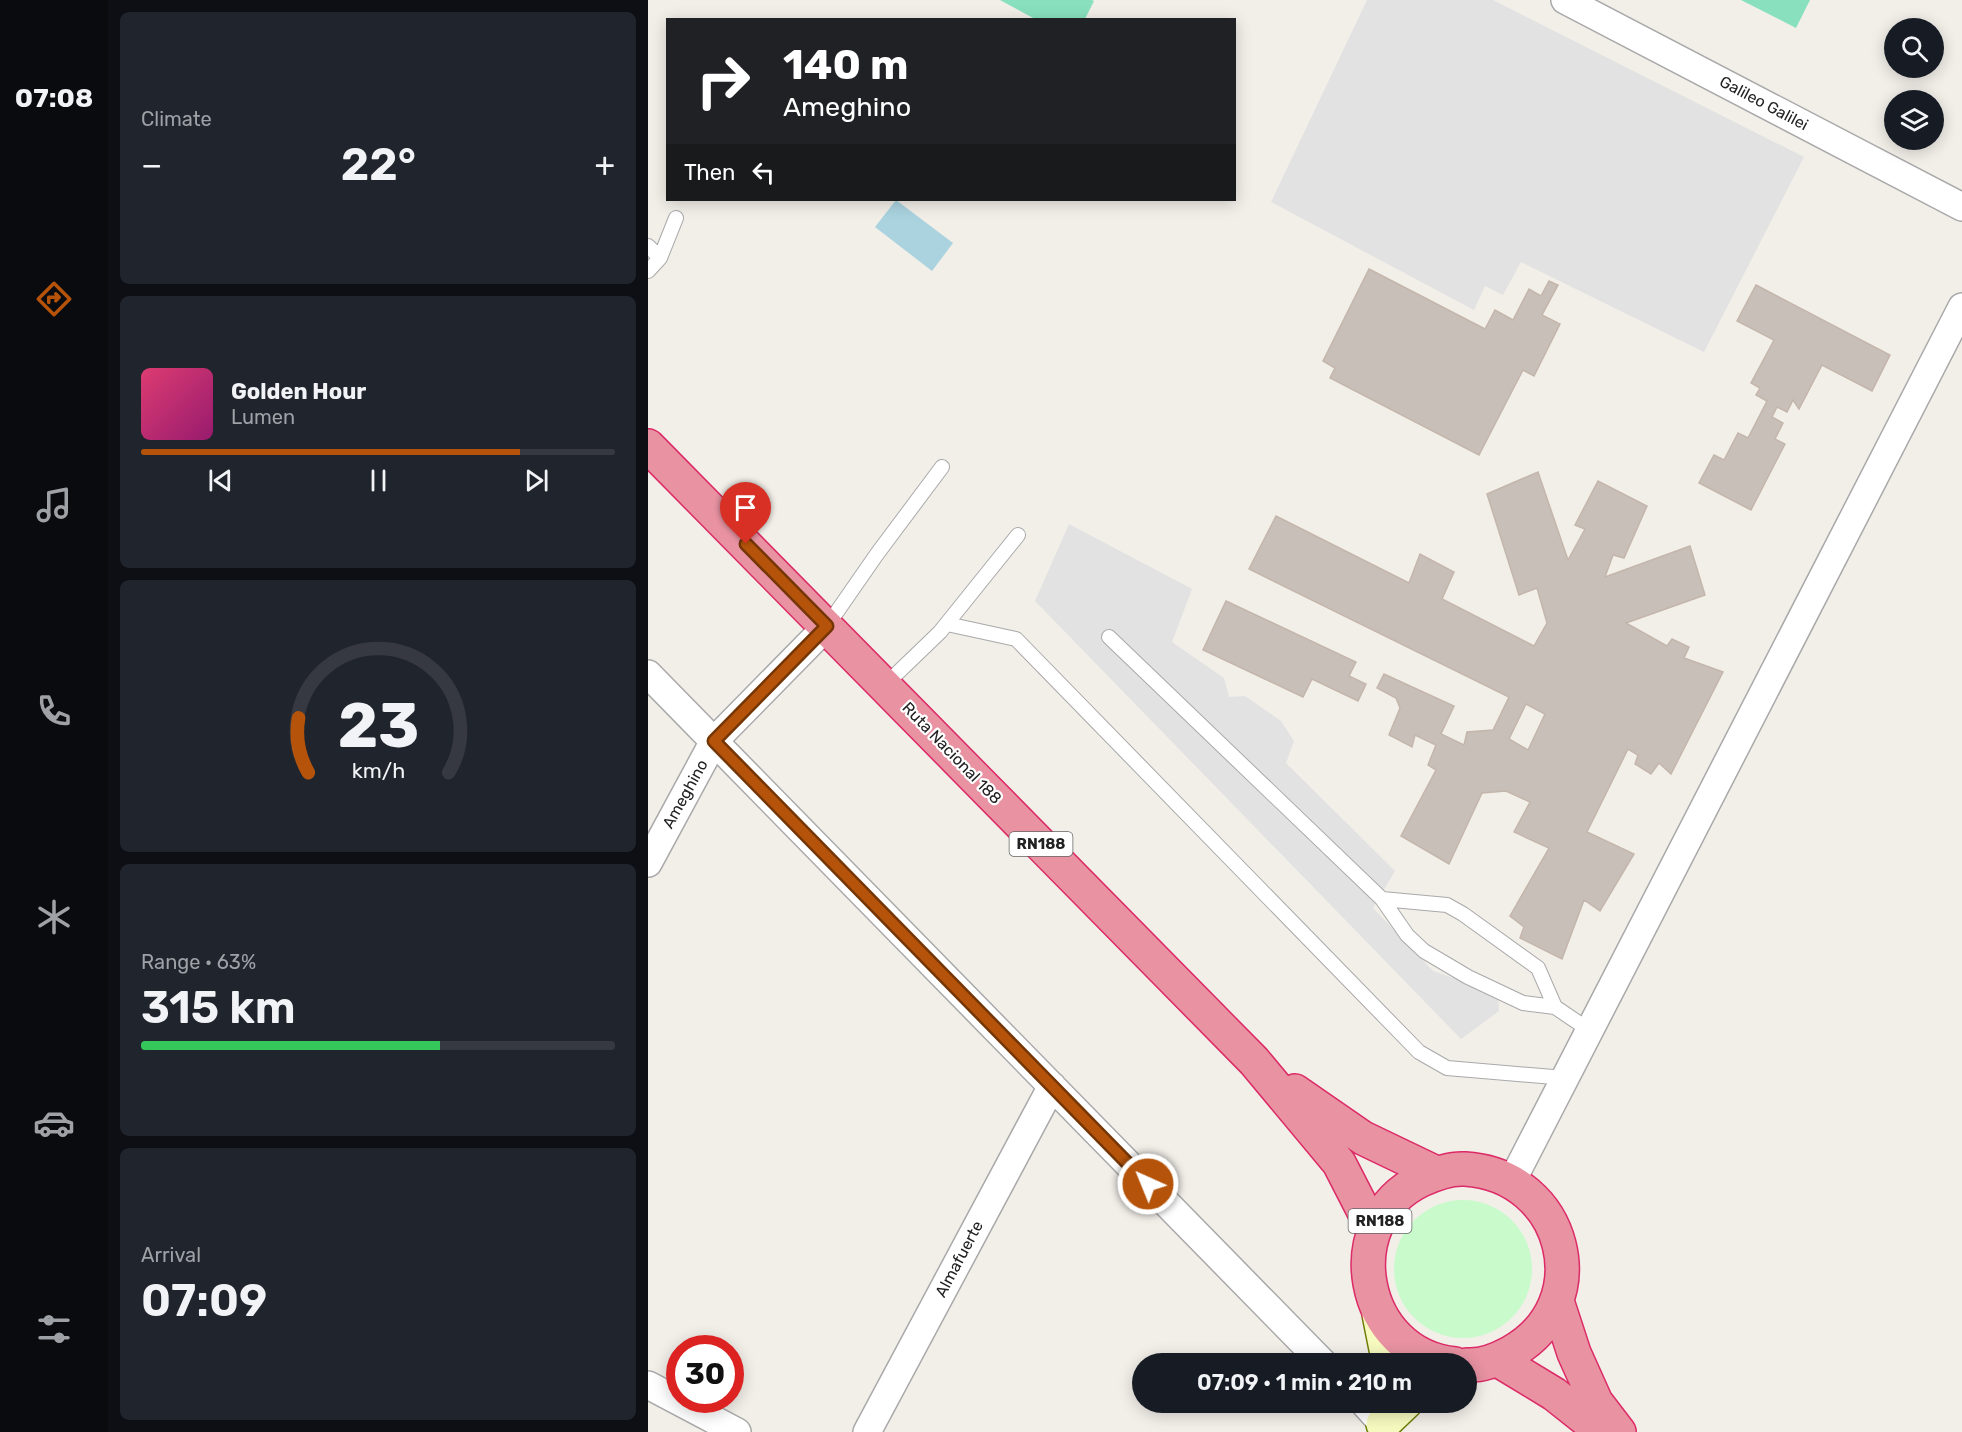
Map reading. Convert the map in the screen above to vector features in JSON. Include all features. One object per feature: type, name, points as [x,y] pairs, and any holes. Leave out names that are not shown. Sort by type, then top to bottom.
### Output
[{"type":"highway","name":"Ruta Nacional 188","points":[[648,446],[1254,1061],[1339,1163],[1374,1232]]},
{"type":"highway","name":"Ruta Nacional 188","points":[[1254,1061],[1363,1138],[1436,1173]]},
{"type":"highway","name":"RN188","points":[[1418,1353],[1396,1337],[1379,1314],[1369,1287],[1368,1259],[1374,1232],[1388,1206],[1410,1186],[1436,1173],[1462,1169],[1488,1172],[1512,1181],[1534,1198],[1550,1220],[1560,1246],[1563,1274],[1557,1300],[1543,1326],[1523,1346],[1477,1362]]},
{"type":"highway","name":"RN188","points":[[1557,1300],[1574,1353],[1596,1402],[1619,1432]]},
{"type":"highway","name":"RN188","points":[[1477,1366],[1554,1394],[1602,1432]]},
{"type":"street","name":"Galileo Galilei","points":[[1565,0],[1962,207]]},
{"type":"street","points":[[1512,1181],[1962,307]]},
{"type":"street","name":"Ameghino","points":[[648,863],[714,741],[827,626]]},
{"type":"street","points":[[648,674],[1313,1353]]},
{"type":"street","name":"Almafuerte","points":[[867,1432],[1052,1086]]},
{"type":"street","points":[[1379,1314],[1387,1353]]},
{"type":"street","points":[[648,1385],[737,1432]]},
{"type":"lane","points":[[648,271],[660,258],[676,218]]},
{"type":"lane","points":[[648,246],[660,258]]},
{"type":"lane","points":[[827,626],[942,467]]},
{"type":"lane","points":[[885,685],[947,624],[1018,535]]},
{"type":"lane","points":[[947,624],[1016,639],[1419,1052],[1447,1068],[1565,1078]]},
{"type":"lane","points":[[1109,637],[1382,899],[1407,935],[1424,951],[1468,977],[1523,1003],[1555,1007],[1589,1030]]},
{"type":"lane","points":[[1382,899],[1447,905],[1463,914],[1538,968],[1555,1007]]},
{"type":"green space","points":[[1000,0],[1094,1],[1086,18],[1033,18]]},
{"type":"green space","points":[[1741,0],[1810,0],[1796,28]]},
{"type":"green space","points":[[1463,1200],[1489,1206],[1512,1220],[1526,1243],[1532,1269],[1526,1295],[1512,1318],[1489,1332],[1463,1338],[1437,1332],[1414,1318],[1400,1295],[1394,1269],[1400,1243],[1414,1220],[1437,1206]]},
{"type":"shaded area","points":[[1367,0],[1493,0],[1804,157],[1704,352],[1521,262],[1503,295],[1485,286],[1474,310],[1271,202]]},
{"type":"shaded area","points":[[1069,524],[1192,589],[1172,642],[1224,678],[1229,697],[1245,696],[1281,721],[1294,741],[1286,763],[1395,871],[1373,908],[1433,971],[1498,993],[1499,1011],[1461,1039],[1035,601]]},
{"type":"water","points":[[897,201],[953,243],[932,271],[875,227]]},
{"type":"building","points":[[1369,269],[1485,329],[1495,310],[1513,320],[1529,289],[1541,296],[1549,281],[1558,285],[1542,315],[1560,324],[1534,376],[1523,370],[1479,455],[1330,378],[1335,368],[1323,361]]},
{"type":"building","points":[[1756,285],[1890,355],[1872,391],[1822,365],[1799,409],[1793,400],[1787,412],[1777,407],[1772,417],[1783,423],[1775,439],[1785,444],[1751,510],[1699,483],[1714,455],[1724,460],[1738,433],[1748,438],[1767,401],[1756,395],[1760,388],[1751,383],[1774,340],[1737,321]]},
{"type":"building","points":[[1538,472],[1568,560],[1585,529],[1575,525],[1598,481],[1647,506],[1624,558],[1613,555],[1605,577],[1690,546],[1705,595],[1626,623],[1667,646],[1672,639],[1689,647],[1684,658],[1723,672],[1671,774],[1659,763],[1651,774],[1635,764],[1638,755],[1628,749],[1587,832],[1634,854],[1600,911],[1584,900],[1562,959],[1520,938],[1524,927],[1510,916],[1549,848],[1514,832],[1530,802],[1506,791],[1482,793],[1449,864],[1401,836],[1436,770],[1428,765],[1436,745],[1415,735],[1412,747],[1389,735],[1400,708],[1396,698],[1377,688],[1384,674],[1454,706],[1441,734],[1464,745],[1467,732],[1493,730],[1509,697],[1249,569],[1276,516],[1409,583],[1420,554],[1454,572],[1442,599],[1534,646],[1547,623],[1537,588],[1519,595],[1487,494]],"holes":[[[1526,704],[1545,714],[1528,750],[1509,739]]]},
{"type":"building","points":[[1226,601],[1356,662],[1349,676],[1366,684],[1358,701],[1312,679],[1303,697],[1203,650]]},
{"type":"route","points":[[746,544],[827,626],[714,741],[1148,1184]]}]
